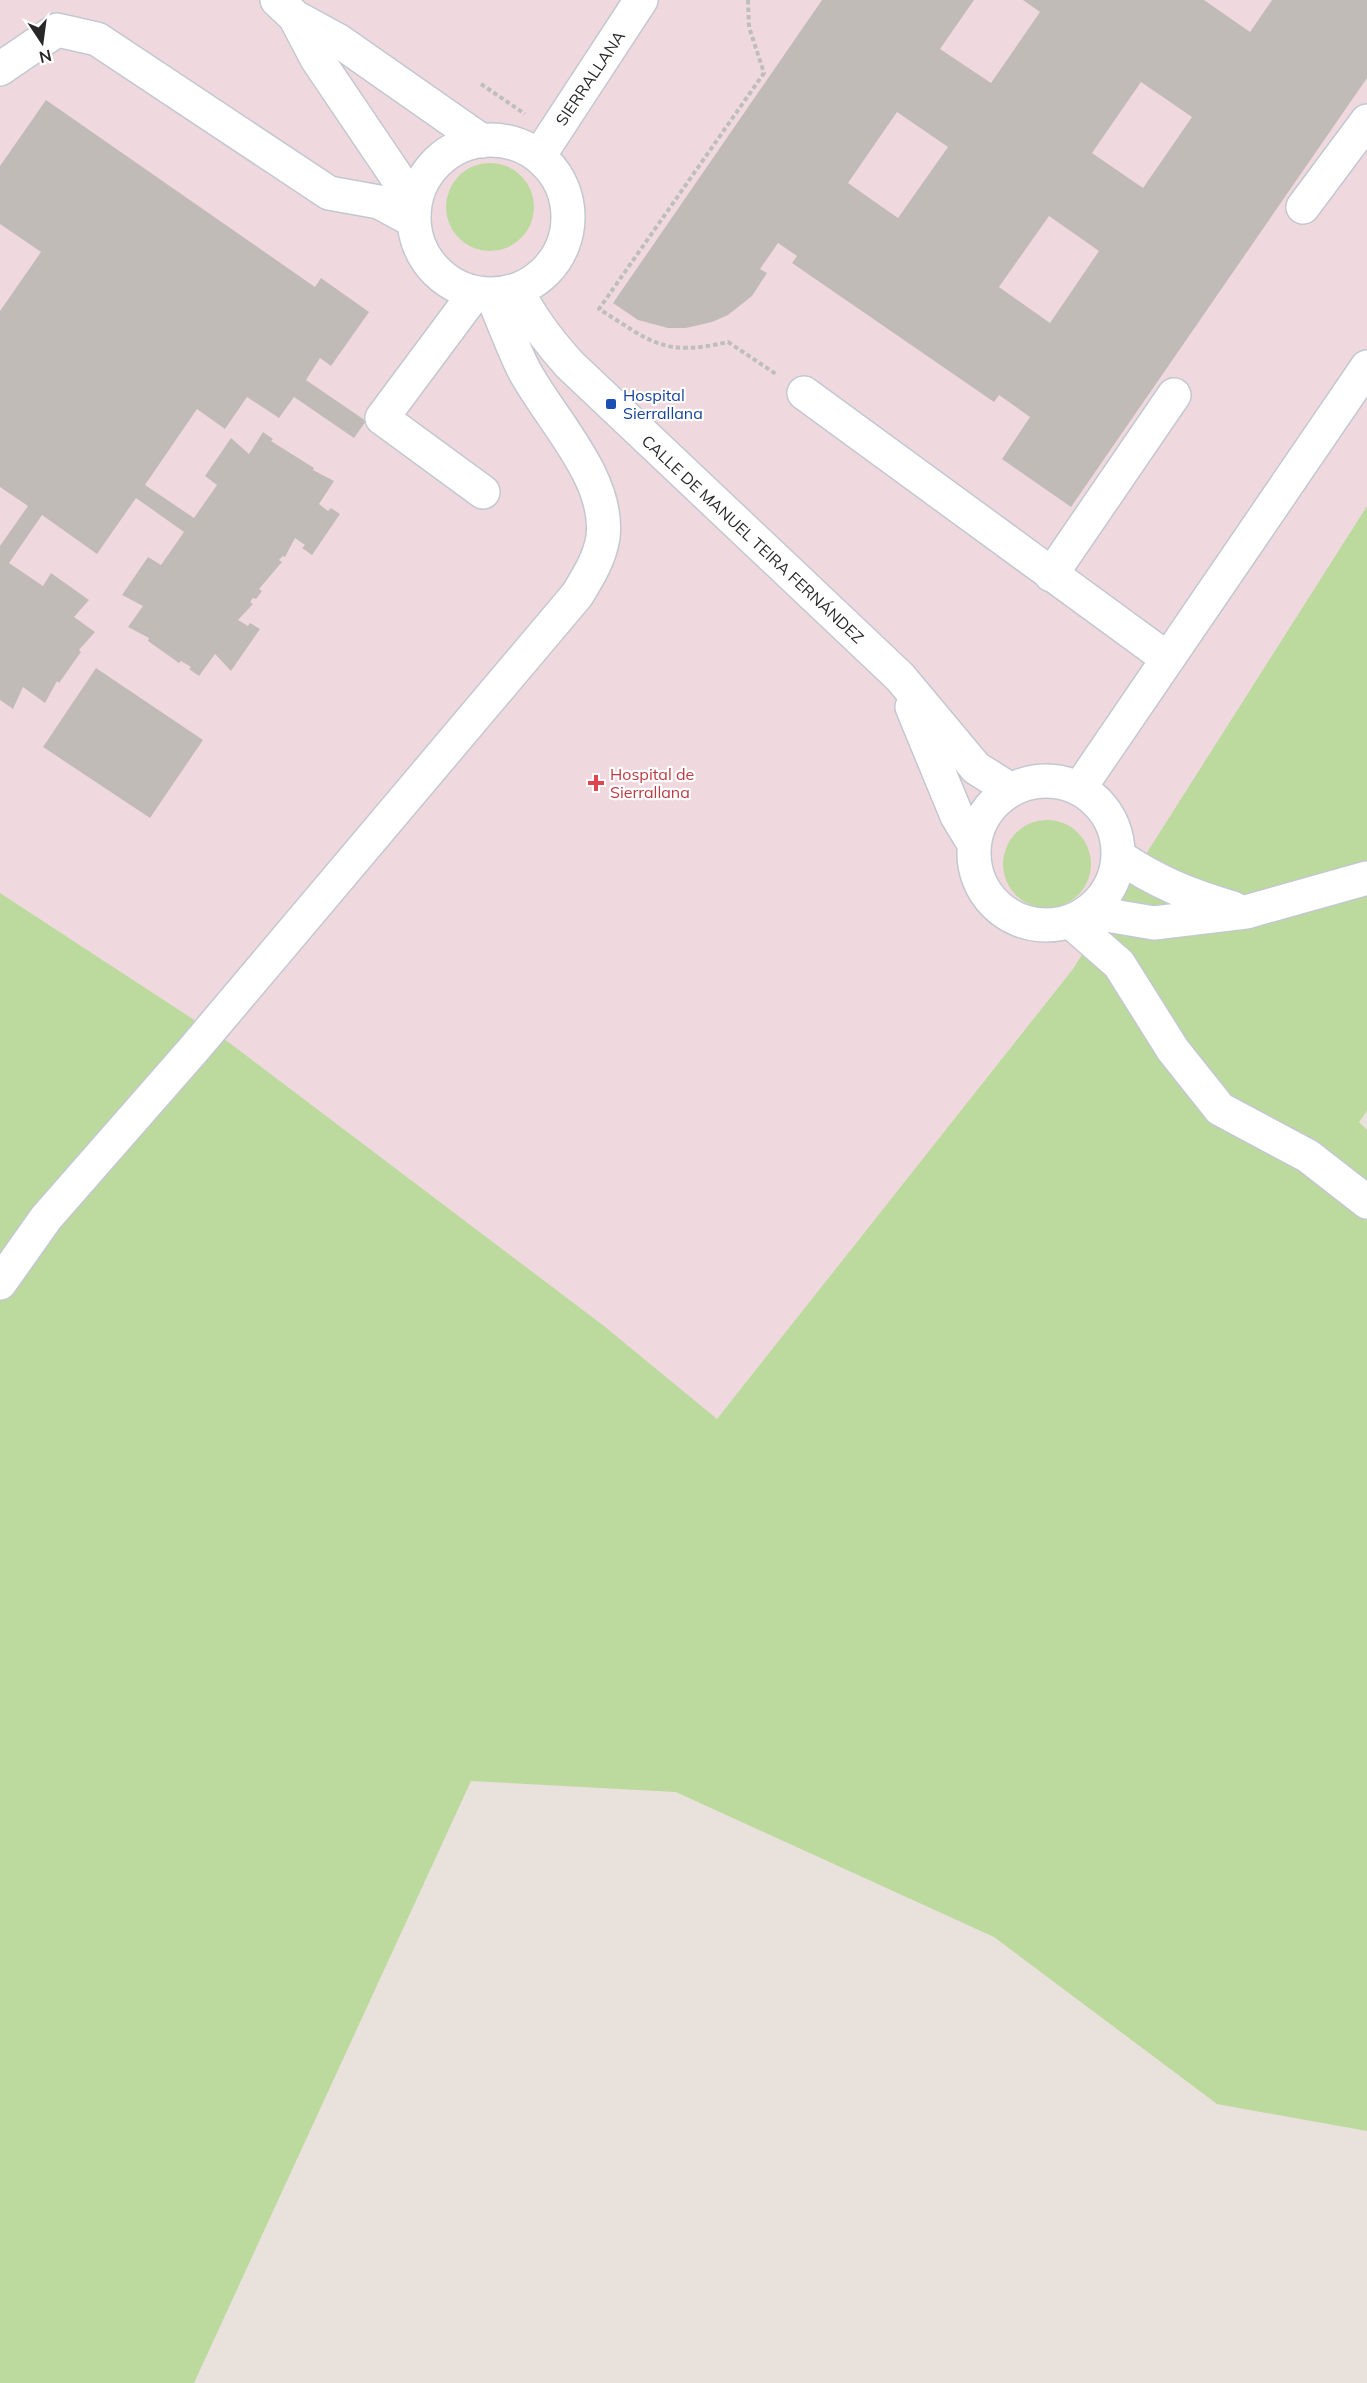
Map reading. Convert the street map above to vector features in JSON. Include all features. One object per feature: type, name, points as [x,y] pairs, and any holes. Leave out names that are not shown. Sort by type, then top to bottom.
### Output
[{"type":"street","name":"SIERRALLANA","points":[[546,145],[641,0]]},
{"type":"street","points":[[286,9],[339,41],[482,141]]},
{"type":"street","points":[[286,9],[415,212]]},
{"type":"street","points":[[0,69],[57,30],[97,39],[329,193],[380,202],[415,212]]},
{"type":"street","points":[[1303,207],[1367,121]]},
{"type":"street","points":[[482,141],[546,145],[553,171],[563,189],[568,209],[568,230],[561,249],[536,281],[495,292],[459,288],[432,267],[416,237],[415,212],[424,181],[438,161],[466,145],[482,141]]},
{"type":"street","points":[[483,492],[382,418],[495,292]]},
{"type":"street","points":[[0,1283],[46,1218],[241,994],[577,595],[593,570],[603,537],[601,508],[578,454],[524,370],[495,292]]},
{"type":"street","name":"CALLE DE MANUEL TEIRA FERNÁNDEZ","points":[[495,292],[527,311],[546,339],[570,365],[900,677],[976,768],[1011,790]]},
{"type":"street","points":[[1079,789],[1367,367]]},
{"type":"street","points":[[804,393],[1168,659]]},
{"type":"street","points":[[1051,575],[1174,395]]},
{"type":"street","name":"CALLE DE MANUEL TEIRA FERNÁNDEZ","points":[[900,677],[957,816],[974,844]]},
{"type":"street","points":[[1080,917],[1109,887],[1114,877],[1119,856],[1116,835],[1108,816],[1096,801],[1079,789],[1057,782],[1033,782],[1011,790],[993,804],[980,822],[974,844],[975,869],[984,892],[1000,910],[1022,922],[1046,926],[1080,917],[1154,923],[1246,912],[1367,878]]},
{"type":"street","points":[[1119,856],[1152,879],[1187,895],[1246,912]]},
{"type":"street","points":[[1080,917],[1119,964],[1173,1050],[1220,1109],[1308,1156],[1367,1202]]},
{"type":"path","points":[[748,0],[749,27],[764,73],[600,309],[654,344],[666,347],[694,347],[728,342],[804,393]]},
{"type":"path","points":[[481,84],[546,145]]},
{"type":"shaded area","name":"Hospital de Sierrallana","points":[[0,0],[1367,0],[1367,506],[1073,969],[716,1420],[604,1326],[231,1044],[0,893]]},
{"type":"green space","points":[[490,163],[515,170],[527,182],[534,207],[527,232],[515,244],[490,251],[465,244],[453,232],[446,207],[453,182],[465,170]]},
{"type":"green space","points":[[1367,506],[1367,1111],[1359,1122],[1367,1130],[1367,2131],[1217,2104],[994,1937],[676,1792],[471,1781],[194,2383],[0,2383],[0,893],[231,1044],[604,1326],[717,1419],[1073,969]]},
{"type":"green space","points":[[1047,820],[1064,824],[1078,833],[1087,847],[1091,864],[1087,881],[1078,895],[1064,904],[1047,908],[1030,904],[1016,895],[1007,881],[1003,864],[1007,847],[1016,833],[1030,824]]},
{"type":"building","points":[[822,0],[974,0],[940,49],[991,83],[1040,12],[1023,0],[1204,0],[1250,32],[1272,0],[1367,0],[1367,78],[1071,507],[1002,459],[1030,417],[999,395],[994,402],[792,263],[797,256],[778,243],[760,269],[767,273],[752,296],[728,315],[712,322],[686,328],[668,328],[638,320],[613,303]],"holes":[[[1141,82],[1192,117],[1143,188],[1092,153]],[[897,112],[948,147],[898,218],[848,183]],[[1049,216],[1099,251],[1050,323],[999,287]]]},
{"type":"building","points":[[46,100],[315,287],[321,278],[369,312],[331,366],[320,358],[306,380],[366,421],[354,438],[294,397],[279,418],[247,397],[225,429],[197,409],[145,485],[194,518],[217,485],[205,476],[231,438],[249,454],[263,432],[273,439],[271,441],[314,468],[313,470],[334,481],[319,504],[328,511],[331,508],[340,514],[312,555],[302,548],[305,545],[295,538],[285,557],[279,560],[282,562],[259,589],[262,591],[256,599],[253,598],[250,602],[253,604],[238,620],[260,629],[231,671],[215,654],[199,676],[189,669],[191,667],[181,661],[179,663],[148,641],[149,638],[128,627],[143,606],[122,595],[148,557],[161,565],[184,532],[136,498],[97,554],[42,515],[9,563],[43,586],[51,573],[89,600],[74,617],[95,632],[79,650],[81,652],[59,683],[57,681],[45,703],[23,687],[13,709],[0,700],[0,546],[28,506],[0,487],[0,311],[41,252],[0,224],[0,166]]},
{"type":"building","points":[[96,668],[203,740],[150,818],[43,747]]},
{"type":"place","name":"Hospital Sierrallana","points":[[611,404]]},
{"type":"place","name":"Hospital de Sierrallana","points":[[596,783]]}]
